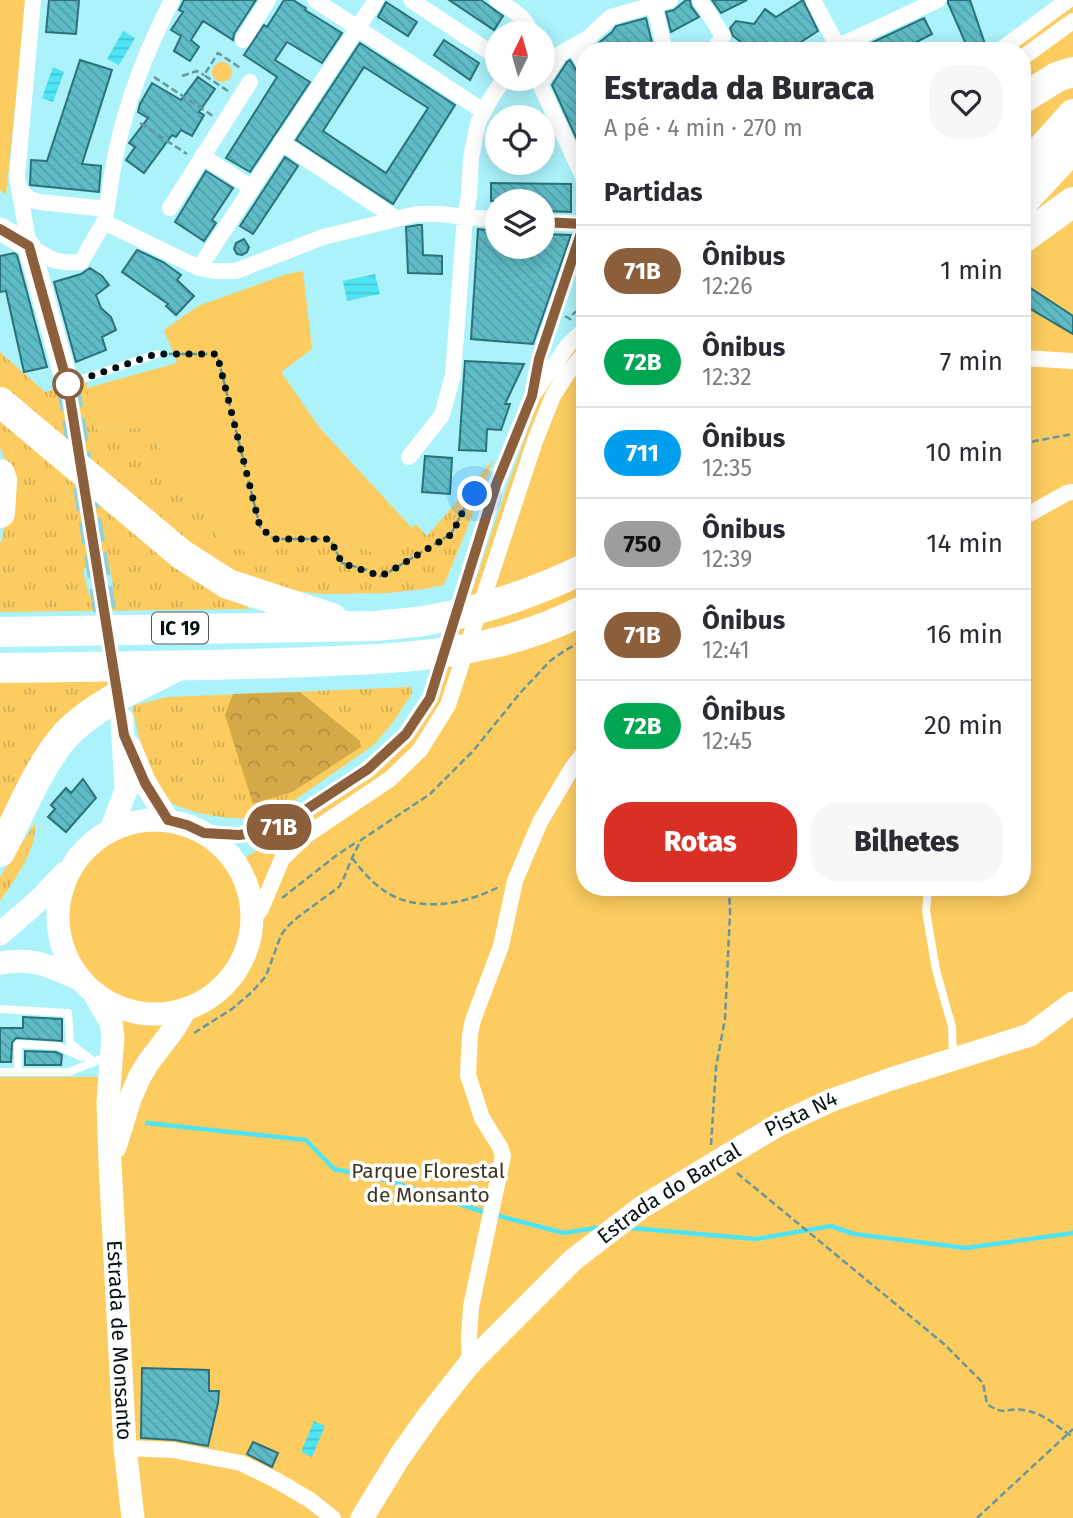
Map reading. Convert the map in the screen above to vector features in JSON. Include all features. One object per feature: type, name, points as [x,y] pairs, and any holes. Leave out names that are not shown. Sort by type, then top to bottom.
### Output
[{"type":"highway","points":[[1031,93],[1057,77],[1073,72]]},
{"type":"highway","points":[[1031,161],[1073,114]]},
{"type":"highway","points":[[1031,194],[1073,148]]},
{"type":"highway","points":[[1031,232],[1073,202]]},
{"type":"highway","points":[[0,402],[181,554],[228,584],[359,626]]},
{"type":"highway","points":[[0,474],[0,513]]},
{"type":"highway","name":"IC 19","points":[[0,632],[359,626],[429,620],[488,607],[576,573]]},
{"type":"highway","name":"IC 19","points":[[0,668],[176,667],[383,659],[490,644],[556,624],[576,614]]},
{"type":"highway","points":[[0,852],[43,768],[73,727],[110,701],[176,667]]},
{"type":"street","points":[[33,0],[18,177],[29,246],[68,385]]},
{"type":"street","points":[[0,229],[55,262],[81,262],[88,253],[105,216],[116,152],[126,114],[146,57],[172,0]]},
{"type":"street","points":[[243,40],[268,0]]},
{"type":"street","points":[[314,0],[483,111]]},
{"type":"street","points":[[199,268],[376,0]]},
{"type":"street","points":[[411,0],[485,49]]},
{"type":"street","points":[[497,0],[525,21]]},
{"type":"street","points":[[700,0],[727,38],[723,42]]},
{"type":"street","points":[[813,0],[833,42]]},
{"type":"street","points":[[851,42],[938,0]]},
{"type":"street","points":[[1011,42],[1068,0]]},
{"type":"street","points":[[582,42],[611,17],[662,2],[664,42]]},
{"type":"street","points":[[1031,51],[1073,21]]},
{"type":"street","points":[[575,46],[560,54],[540,83],[576,162]]},
{"type":"street","points":[[170,208],[250,82]]},
{"type":"street","points":[[409,457],[442,415],[453,375],[473,142],[483,111],[496,91]]},
{"type":"street","points":[[281,142],[397,219]]},
{"type":"street","points":[[200,159],[252,188]]},
{"type":"street","points":[[20,190],[28,198],[39,202],[105,216],[199,268],[215,271],[236,271],[321,230],[417,214],[485,218]]},
{"type":"street","points":[[555,223],[576,224]]},
{"type":"street","points":[[204,833],[239,835],[275,830],[368,769],[406,734],[430,698],[496,485],[532,396],[576,337]]},
{"type":"street","points":[[1031,359],[1073,361]]},
{"type":"street","points":[[0,963],[13,961],[46,964],[87,986],[110,1003],[147,1014],[185,1010],[215,994],[228,982],[246,953],[257,914],[282,859],[305,836],[390,779],[420,750],[448,705],[535,440],[553,396],[576,363]]},
{"type":"street","points":[[1031,513],[1073,492]]},
{"type":"street","points":[[111,830],[126,790],[123,727],[145,783],[168,820]]},
{"type":"street","points":[[474,1367],[468,1337],[471,1307],[503,1156],[482,1118],[471,1087],[468,1075],[470,1035],[478,1004],[501,946],[515,881],[540,822],[576,763]]},
{"type":"street","points":[[0,934],[111,830],[148,820],[168,820],[187,825],[218,843],[240,869],[257,914]]},
{"type":"street","points":[[72,866],[61,891],[58,928],[62,947],[70,964],[87,986]]},
{"type":"street","name":"Estrada de Monsanto","points":[[87,986],[111,1023],[103,1057],[109,1073],[110,1163],[125,1448],[133,1518]]},
{"type":"street","name":"Estrada do Barcal","points":[[362,1518],[429,1415],[573,1260],[642,1207],[778,1125],[832,1100],[1030,1035],[1073,1003]]},
{"type":"street","name":"Estrada de Monsanto","points":[[110,1163],[139,1078],[185,1010]]},
{"type":"street","points":[[125,1448],[173,1450],[241,1463],[299,1493],[332,1518]]},
{"type":"lane","points":[[532,396],[539,359],[576,248]]},
{"type":"lane","points":[[68,385],[156,354]]},
{"type":"lane","points":[[927,896],[926,911],[936,970],[952,1027],[953,1059]]},
{"type":"lane","points":[[0,1009],[68,1013],[70,1043],[103,1057]]},
{"type":"lane","points":[[18,1072],[18,1044],[58,1046],[103,1057]]},
{"type":"lane","points":[[0,1072],[69,1072],[103,1057]]},
{"type":"path","points":[[727,38],[732,42]]},
{"type":"path","points":[[204,75],[218,53],[254,76],[250,82]]},
{"type":"path","points":[[142,70],[224,123]]},
{"type":"path","points":[[182,76],[197,71],[239,98]]},
{"type":"path","points":[[126,114],[200,159]]},
{"type":"path","points":[[555,311],[570,319],[576,312]]},
{"type":"path","points":[[156,354],[217,354],[260,527],[274,539],[330,539],[342,563],[380,576],[452,534],[465,507],[485,482],[496,485]]},
{"type":"path","points":[[1031,442],[1073,434]]},
{"type":"path","points":[[257,914],[286,896],[337,855],[430,794],[473,751],[550,661],[576,644]]},
{"type":"path","points":[[187,1038],[232,1009],[266,976],[281,935],[298,917],[339,887],[361,840]]},
{"type":"path","points":[[352,858],[379,887],[396,898],[412,902],[461,902],[515,881]]},
{"type":"path","points":[[729,896],[725,1019],[716,1067],[711,1152],[718,1162],[729,1166],[944,1344],[982,1383],[987,1404],[998,1412],[1024,1410],[1052,1421],[1073,1437]]},
{"type":"path","points":[[977,1518],[1073,1429]]},
{"type":"green space","points":[[0,0],[26,0],[6,195],[0,190]]},
{"type":"green space","name":"Parque Florestal de Monsanto","points":[[1073,6],[1073,1518],[0,1518],[0,1077],[101,1077],[113,1018],[59,952],[51,921],[54,901],[62,885],[92,846],[123,827],[141,822],[158,822],[197,832],[215,841],[238,862],[372,776],[442,681],[538,402],[550,380],[576,347],[576,896],[1031,896],[1031,42],[1024,42]]},
{"type":"green space","points":[[222,62],[229,65],[232,72],[229,79],[222,82],[215,79],[212,72],[215,65]]},
{"type":"green space","points":[[303,271],[312,349],[281,372],[319,427],[411,527],[376,554],[356,545],[266,541],[257,558],[217,537],[206,513],[145,428],[94,429],[87,388],[177,363],[164,330],[198,306],[287,274]]},
{"type":"green space","points":[[0,352],[45,392],[86,381],[95,429],[145,428],[206,513],[217,537],[257,557],[265,541],[356,545],[376,553],[417,525],[427,536],[493,460],[444,585],[388,593],[323,594],[285,590],[255,581],[194,551],[0,391]]},
{"type":"green space","points":[[0,417],[243,600],[249,609],[0,612],[0,543],[7,502],[7,463],[0,448]],"holes":[[[109,564],[114,591],[89,596],[83,569]]]},
{"type":"green space","points":[[121,679],[0,831],[0,681]]},
{"type":"green space","points":[[412,687],[412,693],[394,721],[375,744],[275,814],[251,818],[229,818],[199,813],[178,806],[165,797],[148,765],[132,706],[168,697]]},
{"type":"green space","points":[[300,692],[360,741],[361,747],[294,791],[253,804],[225,715],[233,694]]},
{"type":"green space","points":[[35,823],[29,854],[0,901],[0,877]]},
{"type":"water","points":[[123,31],[135,38],[119,65],[107,59]]},
{"type":"water","points":[[53,67],[64,72],[53,102],[42,98]]},
{"type":"water","points":[[375,274],[380,294],[347,301],[343,281]]},
{"type":"water","points":[[314,1421],[325,1426],[312,1457],[301,1452]]},
{"type":"building","points":[[49,0],[79,0],[76,34],[46,32]]},
{"type":"building","points":[[184,0],[256,0],[234,34],[233,40],[203,21],[191,40],[199,47],[190,61],[174,51],[181,36],[171,30],[183,12],[179,10]]},
{"type":"building","points":[[284,0],[293,0],[342,33],[322,63],[287,42],[275,60],[310,82],[250,172],[226,158],[277,77],[244,55],[264,25],[267,27]]},
{"type":"building","points":[[449,0],[481,0],[503,16],[500,21],[485,21],[485,24]]},
{"type":"building","points":[[686,0],[690,0],[699,17],[671,32],[666,12],[674,10]]},
{"type":"building","points":[[712,0],[747,0],[721,13]]},
{"type":"building","points":[[803,0],[818,31],[801,42],[741,42],[733,36],[730,28],[736,21],[754,24],[765,9],[776,17]]},
{"type":"building","points":[[948,0],[970,0],[984,42],[965,42]]},
{"type":"building","points":[[386,2],[417,22],[408,36],[378,17]]},
{"type":"building","points":[[646,18],[652,42],[600,42],[616,26]]},
{"type":"building","points":[[924,18],[932,34],[916,42],[873,42]]},
{"type":"building","points":[[444,40],[479,63],[470,80],[434,55]]},
{"type":"building","points":[[360,43],[455,105],[393,204],[296,140]],"holes":[[[364,67],[428,108],[386,173],[323,131]]]},
{"type":"building","points":[[80,60],[112,70],[82,164],[101,166],[99,192],[30,185],[31,160],[47,161]]},
{"type":"building","points":[[570,60],[576,70],[576,138],[555,91],[555,80]]},
{"type":"building","points":[[198,77],[215,89],[199,112],[204,115],[192,136],[181,130],[176,137],[172,135],[144,173],[126,160],[135,147],[129,143],[148,118],[138,112],[140,104],[152,83],[181,100]]},
{"type":"building","points":[[285,157],[298,166],[253,234],[240,226]]},
{"type":"building","points":[[206,171],[233,188],[212,220],[216,223],[204,241],[175,222]]},
{"type":"building","points":[[491,183],[571,184],[571,212],[555,211],[555,189],[491,189]]},
{"type":"building","points":[[422,225],[423,255],[442,256],[442,274],[408,273],[406,227]]},
{"type":"building","points":[[478,229],[485,230],[485,259],[555,259],[555,234],[571,235],[533,344],[471,339]]},
{"type":"building","points":[[244,239],[249,247],[247,252],[237,254],[234,249],[236,243]]},
{"type":"building","points":[[137,250],[163,262],[181,275],[177,280],[194,296],[176,315],[166,306],[168,304],[122,272]]},
{"type":"building","points":[[14,253],[17,255],[47,367],[24,372],[6,291],[0,292],[0,256]]},
{"type":"building","points":[[90,268],[109,285],[96,295],[101,308],[111,317],[116,330],[102,337],[106,350],[76,362],[54,282],[81,274]]},
{"type":"building","points":[[1031,288],[1073,316],[1073,334],[1031,309]]},
{"type":"building","points":[[465,361],[524,364],[505,404],[510,404],[501,430],[487,429],[486,451],[459,450]]},
{"type":"building","points":[[425,456],[452,458],[450,494],[422,492]]},
{"type":"building","points":[[83,779],[96,798],[66,832],[48,817],[55,809],[51,805],[66,788],[71,793]]},
{"type":"building","points":[[23,1017],[62,1019],[62,1041],[16,1038],[12,1043],[11,1062],[0,1062],[0,1028],[23,1028]]},
{"type":"building","points":[[25,1051],[56,1052],[62,1055],[61,1065],[25,1065]]},
{"type":"building","points":[[142,1368],[209,1370],[209,1391],[219,1391],[208,1446],[141,1438]]},
{"type":"building","points":[[253,1442],[278,1453],[272,1467],[247,1454]]},
{"type":"waterway","points":[[147,1123],[306,1140],[334,1169],[386,1180],[484,1212]]},
{"type":"waterway","points":[[495,1215],[564,1233],[602,1227]]},
{"type":"waterway","points":[[631,1228],[756,1239],[831,1226],[854,1234],[966,1248],[1073,1233]]},
{"type":"tunnel","points":[[68,386],[116,680]]},
{"type":"bus line","name":"71B","points":[[555,223],[576,224]]},
{"type":"bus line","name":"71B","points":[[0,229],[29,246],[68,384],[124,735],[145,783],[168,820],[204,833],[239,835],[275,830],[368,769],[406,734],[430,698],[496,485],[532,396],[539,359],[576,245]]},
{"type":"route","points":[[68,384],[156,354],[217,354],[260,527],[274,539],[330,539],[342,563],[380,576],[452,534],[465,507],[475,494]]}]
